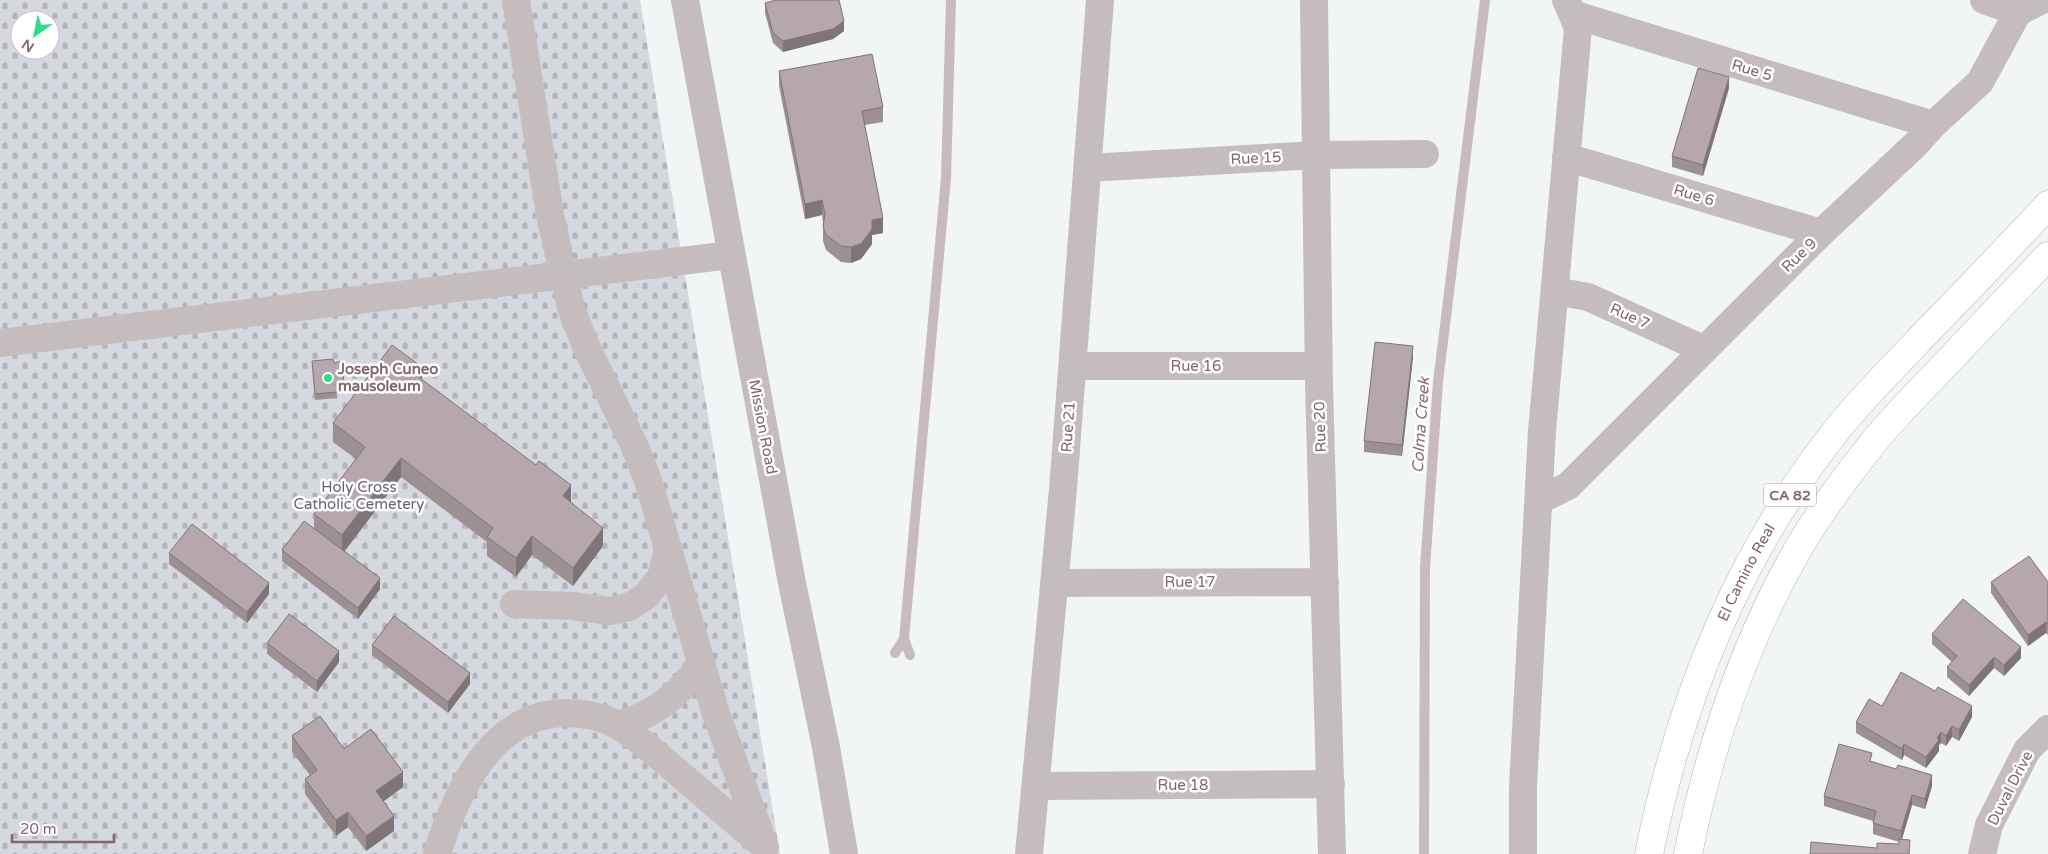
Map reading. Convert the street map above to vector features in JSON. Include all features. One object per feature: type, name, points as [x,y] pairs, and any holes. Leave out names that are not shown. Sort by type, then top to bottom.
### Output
[{"type":"main road","name":"El Camino Real","points":[[1649,854],[1659,803],[1678,735],[1704,661],[1733,595],[1764,535],[1798,481],[1840,426],[2048,205]]},
{"type":"main road","name":"CA 82","points":[[1688,854],[1696,812],[1715,745],[1740,672],[1768,608],[1798,549],[1832,497],[1873,443],[2048,256]]},
{"type":"street","points":[[516,0],[547,198],[562,274],[571,308],[585,344],[630,437],[648,480],[700,665],[716,714],[768,850]]},
{"type":"street","name":"Mission Road","points":[[685,0],[844,854]]},
{"type":"street","name":"Rue 21","points":[[1029,854],[1055,583],[1100,0]]},
{"type":"street","name":"Rue 20","points":[[1314,0],[1319,366],[1332,854]]},
{"type":"street","points":[[1984,0],[2030,6]]},
{"type":"street","name":"Rue 9","points":[[1540,500],[1568,486],[1821,233],[1980,82],[2030,6]]},
{"type":"street","points":[[1523,854],[1523,786],[1540,500],[1542,431],[1578,28],[1569,7]]},
{"type":"street","name":"Rue 5","points":[[1569,7],[1933,125]]},
{"type":"street","name":"Rue 15","points":[[1088,168],[1316,155],[1424,154]]},
{"type":"street","name":"Rue 6","points":[[1566,157],[1821,233]]},
{"type":"street","points":[[0,343],[731,255]]},
{"type":"street","name":"Rue 7","points":[[1555,290],[1588,297],[1704,349]]},
{"type":"street","name":"Rue 16","points":[[1072,366],[1319,366]]},
{"type":"street","points":[[514,604],[572,606],[610,611],[629,607],[646,596],[662,577],[668,550]]},
{"type":"street","name":"Rue 17","points":[[1055,583],[1325,582]]},
{"type":"street","points":[[616,725],[649,714],[663,705],[689,682],[700,665]]},
{"type":"street","points":[[437,854],[450,817],[467,782],[486,752],[506,734],[528,720],[554,713],[576,713],[601,717],[616,725],[649,748],[768,850]]},
{"type":"street","name":"Duval Drive","points":[[1982,854],[1989,825],[2027,750],[2048,729]]},
{"type":"street","name":"Rue 18","points":[[1036,786],[1331,784]]},
{"type":"green space","name":"Holy Cross Catholic Cemetery","points":[[0,0],[640,0],[780,854],[0,854]]},
{"type":"building","points":[[776,0],[839,0],[844,21],[833,29],[783,41],[773,33],[765,3]]},
{"type":"building","points":[[872,54],[883,107],[862,111],[883,218],[872,220],[872,229],[861,244],[851,247],[841,246],[826,235],[823,226],[825,214],[822,200],[805,204],[779,71]]},
{"type":"building","points":[[1698,68],[1729,77],[1703,165],[1672,156]]},
{"type":"building","points":[[1375,342],[1413,346],[1402,445],[1364,441]]},
{"type":"building","points":[[392,345],[422,367],[416,375],[536,465],[539,461],[571,485],[563,496],[603,528],[573,568],[532,536],[516,558],[487,537],[493,528],[401,458],[342,535],[314,514],[365,447],[333,423]]},
{"type":"building","name":"Joseph Cuneo mausoleum","points":[[333,359],[334,363],[342,361],[344,383],[336,384],[337,392],[315,394],[312,361]]},
{"type":"building","points":[[304,521],[380,578],[358,608],[282,550]]},
{"type":"building","points":[[192,524],[269,583],[247,612],[169,553]]},
{"type":"building","points":[[2029,556],[2048,582],[2048,624],[2046,622],[2028,635],[1991,582]]},
{"type":"building","points":[[1963,599],[2021,647],[2004,665],[1994,657],[1969,685],[1947,667],[1957,656],[1932,634]]},
{"type":"building","points":[[289,614],[339,651],[317,681],[267,643]]},
{"type":"building","points":[[394,616],[470,673],[448,702],[372,645]]},
{"type":"building","points":[[1901,672],[1935,691],[1938,687],[1972,706],[1959,730],[1952,726],[1946,736],[1941,732],[1937,738],[1939,740],[1926,757],[1904,744],[1902,749],[1856,722],[1869,699],[1882,706]]},
{"type":"building","points":[[320,716],[344,749],[371,729],[403,772],[376,791],[394,816],[366,836],[348,812],[336,820],[305,779],[317,770],[292,736]]},
{"type":"building","points":[[1839,744],[1872,753],[1870,761],[1896,769],[1898,765],[1932,775],[1925,799],[1912,795],[1901,831],[1873,823],[1876,811],[1824,796]]},
{"type":"building","points":[[1899,839],[1910,840],[1909,854],[1810,854],[1811,842],[1877,848],[1877,843],[1899,844]]},
{"type":"waterway","points":[[910,655],[904,639],[946,178],[951,0]]},
{"type":"waterway","name":"Colma Creek","points":[[1424,854],[1425,568],[1438,382],[1485,0]]},
{"type":"waterway","points":[[895,653],[904,639]]},
{"type":"place","name":"Joseph Cuneo mausoleum","points":[[328,378]]}]
